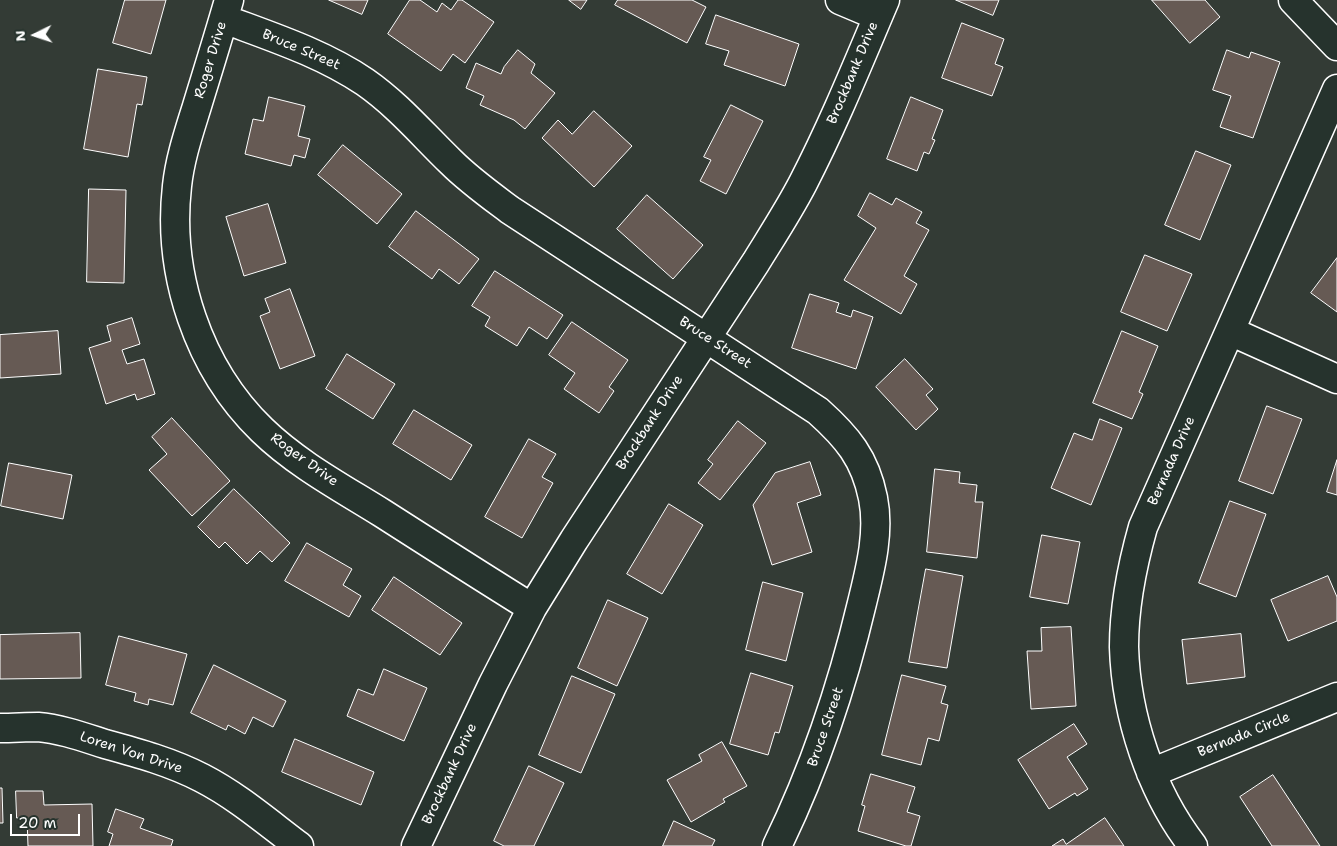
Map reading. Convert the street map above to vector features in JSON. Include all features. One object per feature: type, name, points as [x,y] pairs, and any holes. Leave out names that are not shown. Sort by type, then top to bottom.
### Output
[{"type":"street","points":[[840,0],[881,8]]},
{"type":"street","points":[[1293,0],[1337,46]]},
{"type":"street","name":"Brockbank Drive","points":[[416,846],[493,684],[532,608],[574,540],[761,254],[803,183],[838,109],[881,8]]},
{"type":"street","name":"Bruce Street","points":[[226,9],[328,60],[366,82],[401,111],[452,163],[490,196],[818,410],[846,437],[856,452],[864,467],[874,500],[875,530],[871,563],[853,643],[830,720],[794,812],[777,846]]},
{"type":"street","name":"Roger Drive","points":[[226,9],[182,153],[177,185],[176,250],[181,282],[202,344],[214,367],[244,410],[262,430],[284,449],[532,608]]},
{"type":"street","name":"Bernada Drive","points":[[1193,846],[1184,835],[1150,773],[1131,705],[1124,647],[1128,592],[1143,527],[1337,89]]},
{"type":"street","points":[[1230,331],[1337,379]]},
{"type":"street","name":"Bernada Circle","points":[[1150,773],[1337,696]]},
{"type":"street","name":"Loren Von Drive","points":[[0,728],[39,728],[66,732],[181,768],[203,778],[245,805],[298,846]]},
{"type":"building","points":[[125,0],[166,0],[151,54],[113,43]]},
{"type":"building","points":[[329,0],[368,0],[362,14]]},
{"type":"building","points":[[410,0],[420,0],[437,12],[442,3],[451,10],[458,0],[462,0],[494,22],[465,63],[453,54],[441,71],[388,34]]},
{"type":"building","points":[[569,0],[587,0],[581,9]]},
{"type":"building","points":[[618,0],[692,0],[706,7],[687,43],[615,5]]},
{"type":"building","points":[[956,0],[999,0],[993,15]]},
{"type":"building","points":[[1152,0],[1205,0],[1220,17],[1190,43]]},
{"type":"building","points":[[716,15],[799,44],[785,86],[724,65],[729,51],[706,44]]},
{"type":"building","points":[[962,23],[1004,39],[995,64],[1003,67],[992,96],[942,78]]},
{"type":"building","points":[[518,50],[535,64],[531,73],[555,93],[525,129],[514,120],[480,105],[484,96],[466,88],[476,63],[501,74],[504,67]]},
{"type":"building","points":[[1227,50],[1249,58],[1251,52],[1280,62],[1253,138],[1220,127],[1231,96],[1213,90]]},
{"type":"building","points":[[98,69],[147,77],[142,105],[137,104],[128,157],[84,149]]},
{"type":"building","points":[[269,97],[305,106],[298,136],[310,139],[305,158],[294,155],[291,166],[245,154],[253,119],[263,121]]},
{"type":"building","points":[[911,97],[943,110],[932,139],[935,140],[929,154],[924,152],[917,171],[887,159]]},
{"type":"building","points":[[731,105],[763,121],[726,194],[700,181],[711,160],[704,157]]},
{"type":"building","points":[[594,111],[632,146],[594,187],[542,138],[558,120],[572,134]]},
{"type":"building","points":[[343,145],[402,194],[377,224],[318,175]]},
{"type":"building","points":[[1196,151],[1231,165],[1200,240],[1165,225]]},
{"type":"building","points":[[89,189],[126,190],[124,283],[87,282]]},
{"type":"building","points":[[870,193],[892,205],[896,198],[922,212],[916,223],[929,230],[904,276],[917,284],[901,314],[844,280],[876,228],[858,216]]},
{"type":"building","points":[[647,195],[703,245],[673,279],[617,229]]},
{"type":"building","points":[[268,204],[286,263],[244,276],[226,217]]},
{"type":"building","points":[[416,211],[479,259],[459,284],[439,269],[432,279],[389,247]]},
{"type":"building","points":[[1145,255],[1192,274],[1167,331],[1121,312]]},
{"type":"building","points":[[1337,258],[1337,312],[1311,293]]},
{"type":"building","points":[[495,271],[563,315],[547,339],[529,327],[517,346],[485,326],[490,317],[472,306]]},
{"type":"building","points":[[290,289],[315,356],[280,369],[260,316],[270,312],[265,299]]},
{"type":"building","points":[[810,294],[839,303],[836,312],[851,317],[853,310],[873,317],[856,369],[792,348]]},
{"type":"building","points":[[132,318],[140,344],[122,350],[127,364],[144,359],[155,394],[137,400],[135,394],[106,404],[89,348],[111,341],[107,326]]},
{"type":"building","points":[[572,322],[628,360],[609,387],[614,391],[599,413],[564,389],[575,373],[549,355]]},
{"type":"building","points":[[58,331],[61,374],[0,378],[0,335]]},
{"type":"building","points":[[1122,331],[1158,346],[1139,392],[1143,394],[1132,419],[1093,403]]},
{"type":"building","points":[[347,354],[395,384],[373,419],[326,389]]},
{"type":"building","points":[[905,359],[933,389],[926,395],[938,409],[916,430],[876,387]]},
{"type":"building","points":[[1267,406],[1302,419],[1273,494],[1239,481]]},
{"type":"building","points":[[414,410],[472,445],[451,480],[393,444]]},
{"type":"building","points":[[172,418],[230,481],[192,516],[149,470],[167,454],[152,437]]},
{"type":"building","points":[[1100,419],[1122,428],[1091,505],[1051,488],[1074,433],[1092,440]]},
{"type":"building","points":[[738,421],[766,443],[720,500],[698,483],[713,464],[708,460]]},
{"type":"building","points":[[529,439],[556,454],[542,477],[553,483],[522,538],[485,517]]},
{"type":"building","points":[[1337,460],[1337,495],[1327,492]]},
{"type":"building","points":[[810,462],[821,495],[797,503],[812,552],[772,565],[753,505],[775,473]]},
{"type":"building","points":[[9,463],[72,475],[63,519],[1,506]]},
{"type":"building","points":[[935,469],[960,472],[959,483],[977,485],[975,502],[983,502],[977,558],[927,552]]},
{"type":"building","points":[[234,489],[290,543],[272,562],[260,551],[247,564],[225,542],[219,548],[198,527]]},
{"type":"building","points":[[1230,501],[1266,514],[1236,597],[1199,583]]},
{"type":"building","points":[[669,504],[703,525],[662,594],[627,574]]},
{"type":"building","points":[[1042,535],[1080,542],[1068,604],[1030,597]]},
{"type":"building","points":[[307,543],[352,569],[343,585],[361,596],[349,617],[285,581]]},
{"type":"building","points":[[926,569],[963,576],[947,668],[909,662]]},
{"type":"building","points":[[1328,576],[1337,597],[1337,621],[1288,641],[1271,600]]},
{"type":"building","points":[[394,577],[462,623],[440,655],[372,610]]},
{"type":"building","points":[[763,582],[803,593],[786,661],[746,650]]},
{"type":"building","points":[[608,600],[648,618],[617,686],[578,668]]},
{"type":"building","points":[[1071,627],[1076,706],[1031,709],[1027,651],[1042,651],[1041,628]]},
{"type":"building","points":[[80,633],[81,678],[0,679],[0,635]]},
{"type":"building","points":[[1241,634],[1245,677],[1187,684],[1182,640]]},
{"type":"building","points":[[119,636],[187,654],[173,705],[149,699],[148,705],[134,701],[136,693],[106,685]]},
{"type":"building","points":[[214,665],[286,701],[273,727],[253,717],[245,734],[228,725],[226,730],[191,713]]},
{"type":"building","points":[[384,669],[427,688],[404,741],[347,716],[358,689],[373,695]]},
{"type":"building","points":[[751,673],[793,686],[779,733],[775,732],[768,755],[730,744]]},
{"type":"building","points":[[902,675],[946,686],[941,703],[948,705],[939,741],[928,738],[921,765],[882,755]]},
{"type":"building","points":[[572,676],[615,694],[581,773],[539,755]]},
{"type":"building","points":[[1074,724],[1087,744],[1067,757],[1088,789],[1077,796],[1075,793],[1049,809],[1018,760]]},
{"type":"building","points":[[295,739],[374,772],[361,805],[282,772]]},
{"type":"building","points":[[722,742],[747,786],[723,799],[725,802],[691,822],[667,780],[702,761],[699,755]]},
{"type":"building","points":[[529,766],[564,783],[534,846],[504,846],[494,841]]},
{"type":"building","points":[[871,774],[915,787],[907,812],[920,816],[911,846],[858,831],[865,806],[862,805]]},
{"type":"building","points":[[1273,775],[1320,846],[1272,846],[1240,797]]},
{"type":"building","points":[[0,788],[2,788],[3,823],[0,823]]},
{"type":"building","points":[[16,791],[43,791],[44,805],[92,804],[93,846],[28,846],[27,818],[17,818]]},
{"type":"building","points":[[116,809],[144,819],[140,828],[173,840],[171,846],[109,846],[113,834],[108,832]]},
{"type":"building","points":[[1105,818],[1124,846],[1052,846],[1063,839],[1066,844]]},
{"type":"building","points":[[674,821],[715,840],[712,846],[663,846]]}]
